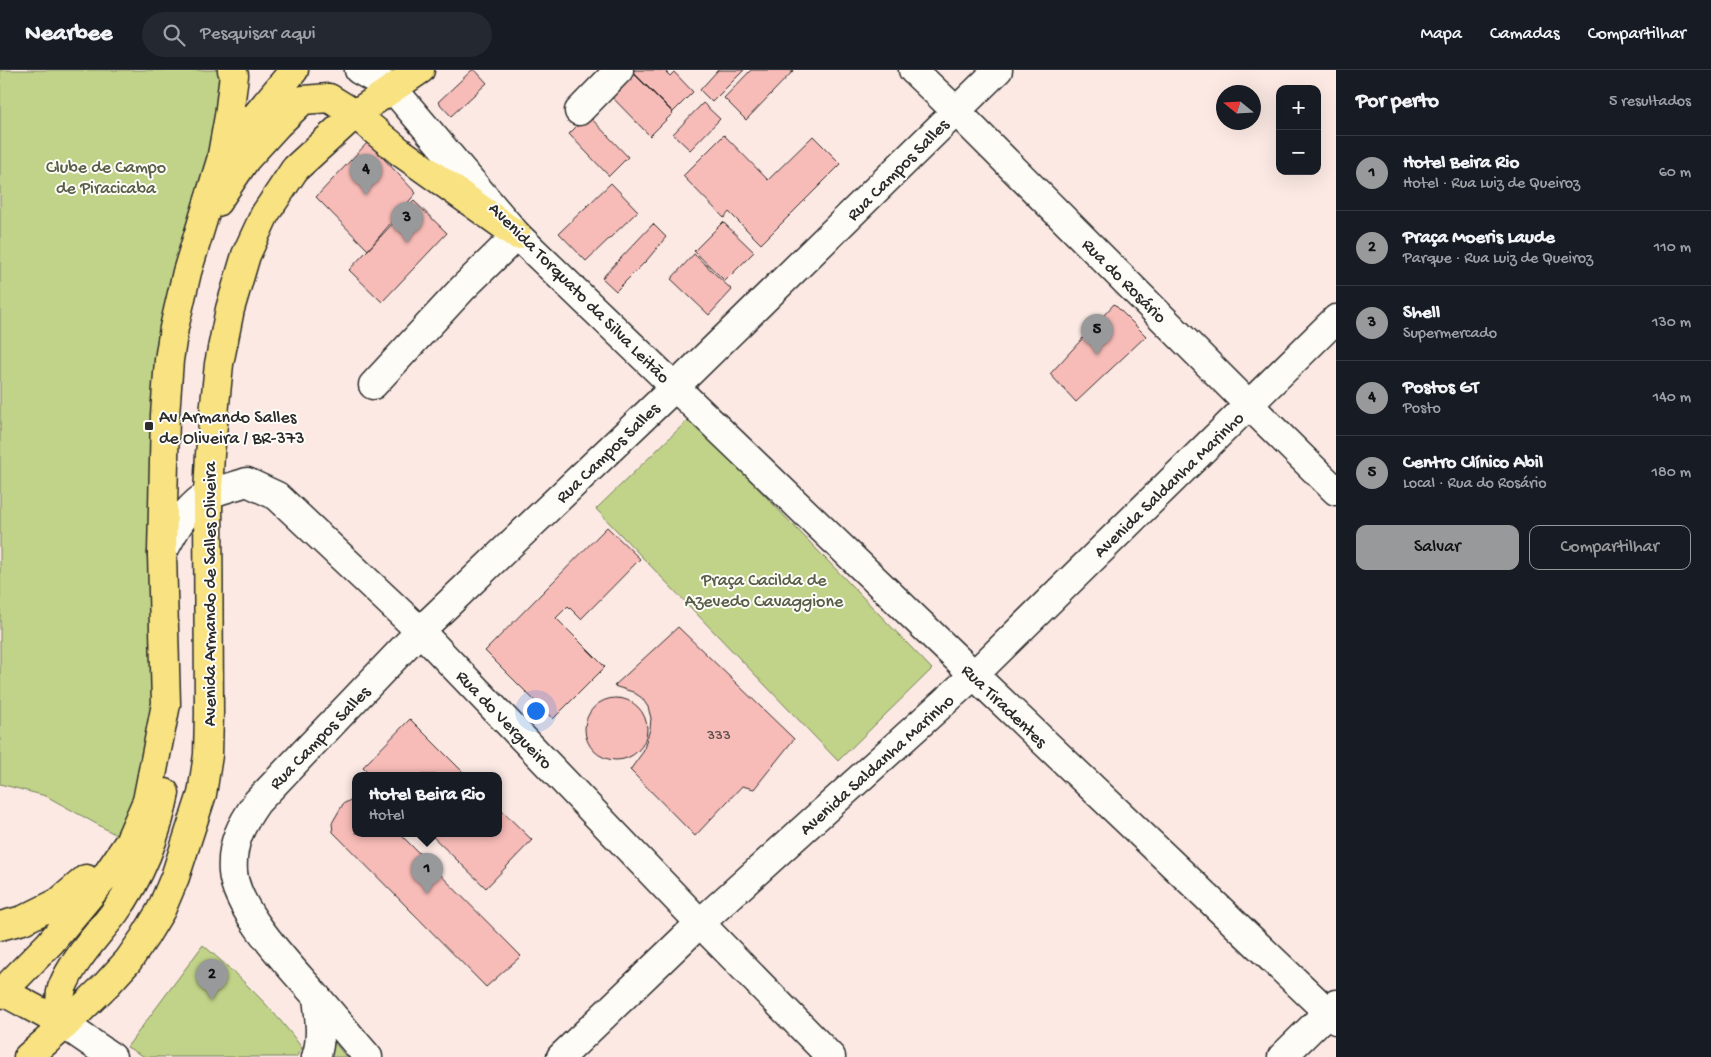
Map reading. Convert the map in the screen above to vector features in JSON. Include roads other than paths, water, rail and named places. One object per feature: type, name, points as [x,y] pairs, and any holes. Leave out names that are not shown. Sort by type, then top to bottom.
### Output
[{"type":"main road","points":[[65,1025],[60,1006],[62,989],[81,956],[116,910],[136,878],[150,846],[161,812],[168,771],[162,554],[165,415],[169,360],[187,272],[222,157],[234,75],[232,70]]},
{"type":"main road","points":[[222,157],[294,70]]},
{"type":"main road","points":[[393,89],[420,70]]},
{"type":"main road","name":"Avenida Armando de Salles Oliveira","points":[[28,1057],[65,1025],[128,961],[156,917],[174,877],[202,794],[208,756],[209,712],[208,494],[219,364],[230,309],[246,255],[265,214],[295,169],[355,114],[393,89]]},
{"type":"main road","points":[[201,224],[246,159],[277,125],[303,100],[329,98],[355,114],[399,151],[517,235]]},
{"type":"main road","points":[[65,1025],[1,992],[50,943],[106,876],[129,842],[147,801],[166,704]]},
{"type":"main road","points":[[0,926],[23,920],[59,902],[129,842]]},
{"type":"street","name":"Avenida Torquato da Silva Leitão","points":[[360,70],[393,89],[517,235],[675,387]]},
{"type":"street","points":[[579,111],[619,70]]},
{"type":"street","name":"Rua do Rosário","points":[[913,70],[1336,491]]},
{"type":"street","name":"Rua Campos Salles","points":[[368,1057],[272,947],[238,894],[233,873],[233,848],[241,825],[257,802],[420,631],[675,387],[998,70]]},
{"type":"street","points":[[372,386],[464,288],[517,235]]},
{"type":"street","name":"Avenida Saldanha Marinho","points":[[560,1057],[700,923],[974,675],[1336,319]]},
{"type":"street","name":"Rua Tiradentes","points":[[675,387],[974,675],[1333,1012]]},
{"type":"street","name":"Rua do Vergueiro","points":[[162,554],[172,533],[188,511],[208,494],[247,482],[277,496],[420,631],[831,1057]]},
{"type":"street","points":[[316,1057],[320,1031],[317,997]]},
{"type":"street","points":[[1282,1057],[1333,1012]]},
{"type":"street","points":[[65,1025],[112,1057]]},
{"type":"place","name":"Postos GT","points":[[366,195]]},
{"type":"place","name":"Shell","points":[[407,243]]},
{"type":"place","name":"Centro Clínico Abil","points":[[1097,355]]},
{"type":"place","name":"Av Armando Salles de Oliveira / BR-373","points":[[149,426]]},
{"type":"place","name":"Hotel Beira Rio","points":[[427,894]]},
{"type":"place","name":"Praça Moeris Laude","points":[[212,1000]]},
{"type":"park label","name":"Clube de Campo de Piracicaba","points":[[106,176]]},
{"type":"park label","name":"Praça Cacilda de Azevedo Cavaggione","points":[[764,589]]}]
